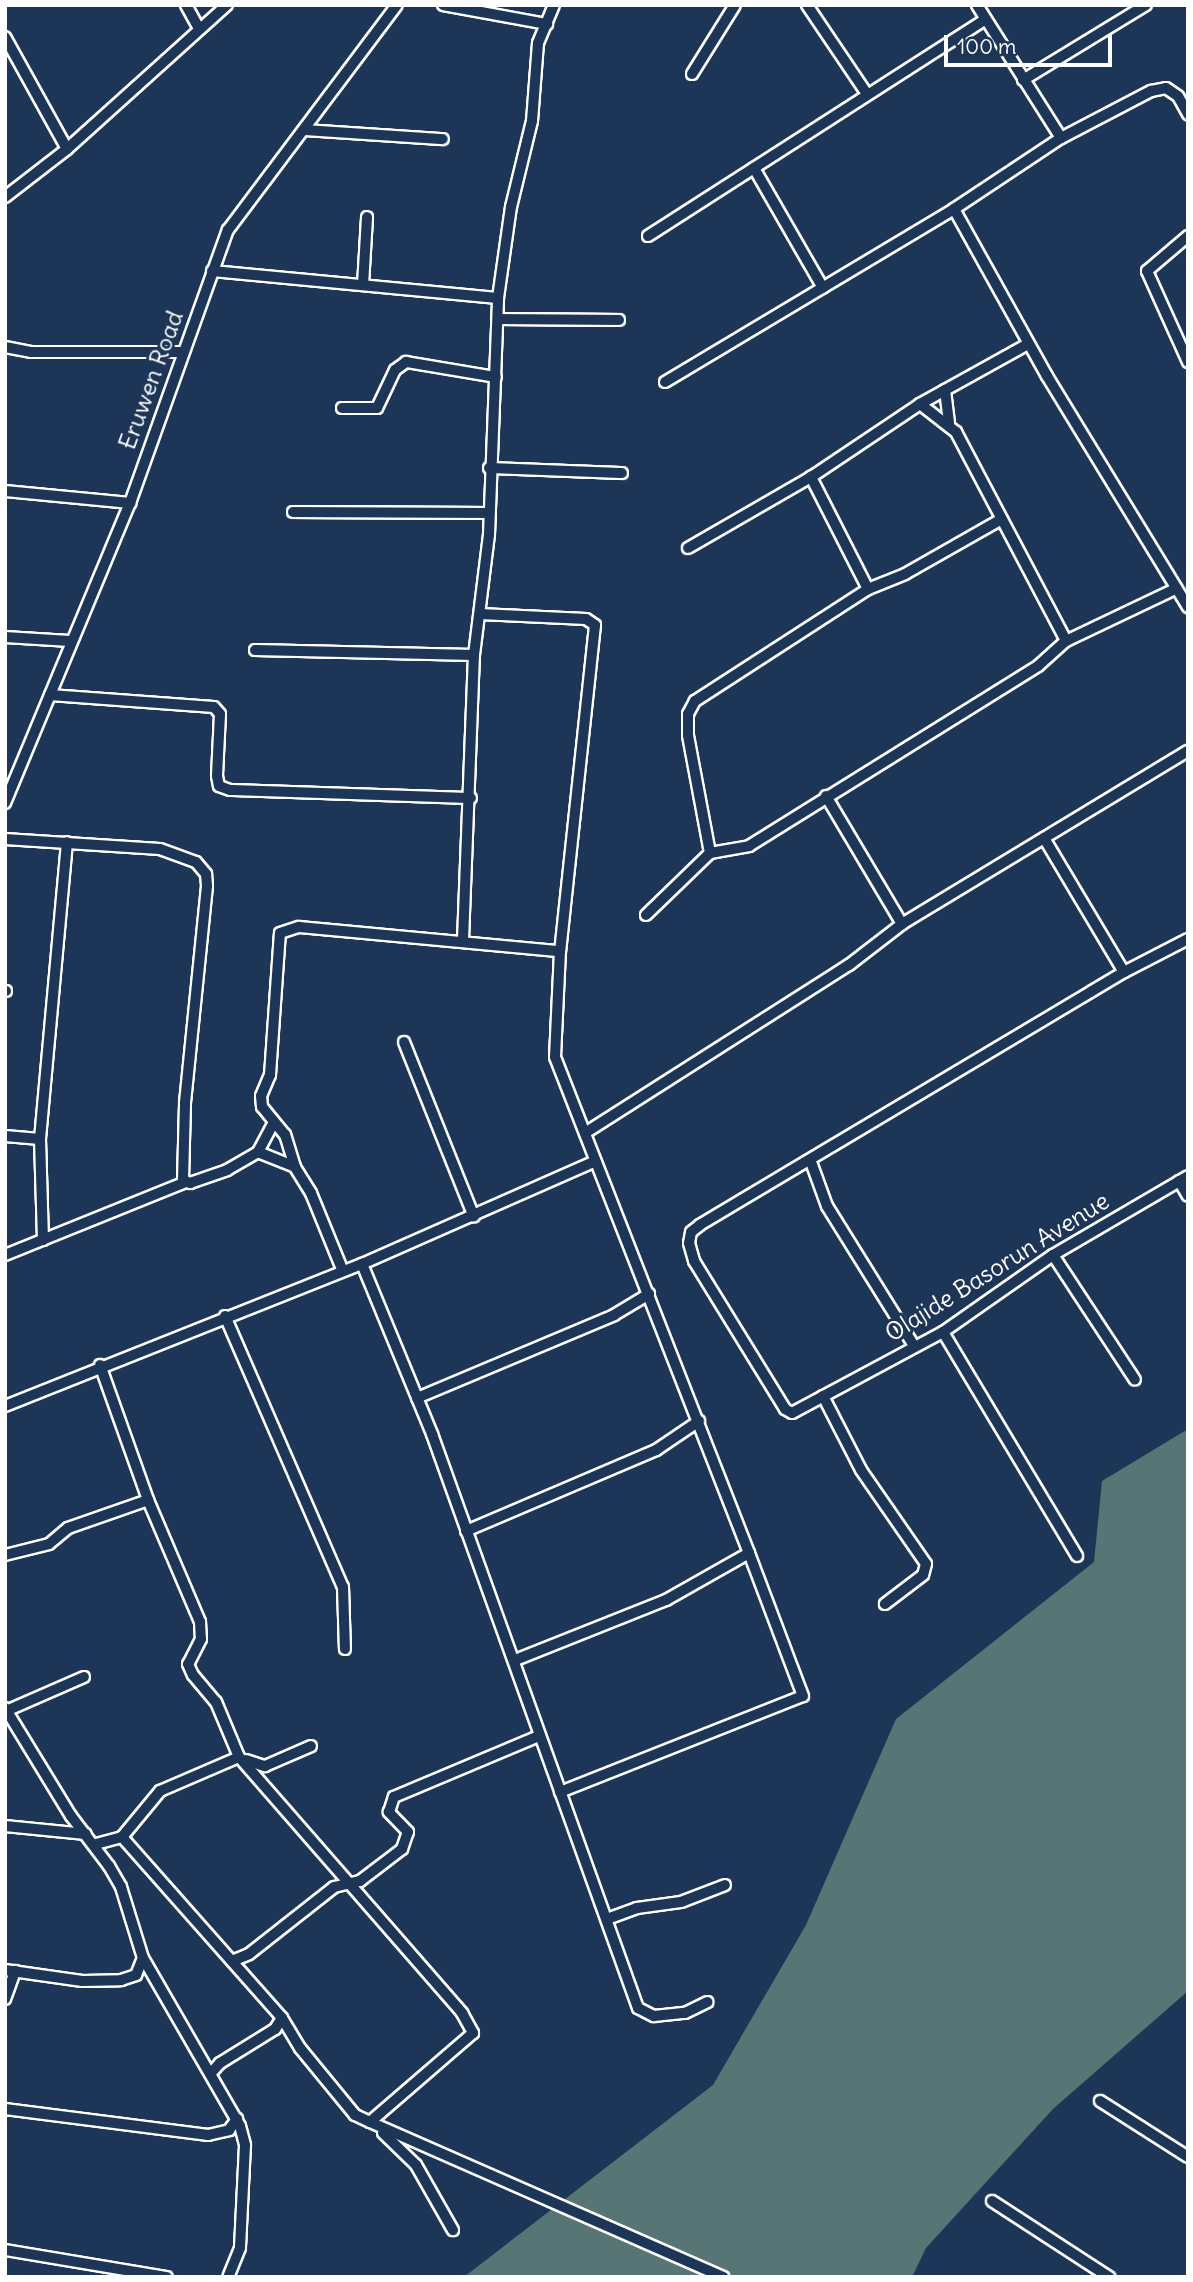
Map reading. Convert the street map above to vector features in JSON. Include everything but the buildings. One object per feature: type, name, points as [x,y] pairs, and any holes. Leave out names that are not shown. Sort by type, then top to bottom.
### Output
[{"type":"street","points":[[186,5],[199,29]]},
{"type":"street","points":[[5,197],[67,149],[227,5]]},
{"type":"street","name":"Eruwen Road","points":[[5,803],[130,503],[212,271],[231,225],[306,130],[397,5]]},
{"type":"street","points":[[443,5],[547,24]]},
{"type":"street","points":[[463,940],[471,798],[474,655],[488,513],[500,319],[498,298],[511,207],[532,121],[538,43],[554,5]]},
{"type":"street","points":[[692,74],[735,5]]},
{"type":"street","points":[[807,5],[867,94]]},
{"type":"street","points":[[977,5],[1061,138]]},
{"type":"street","points":[[1023,80],[1146,5]]},
{"type":"street","points":[[648,236],[985,20]]},
{"type":"street","points":[[5,37],[67,149]]},
{"type":"street","points":[[665,382],[954,209],[1061,138],[1166,88],[1178,96],[1188,114]]},
{"type":"street","points":[[306,130],[443,139]]},
{"type":"street","points":[[754,168],[823,288]]},
{"type":"street","points":[[954,209],[1028,344],[1188,607]]},
{"type":"street","points":[[363,285],[367,217]]},
{"type":"street","points":[[1188,236],[1147,271],[1188,362]]},
{"type":"street","points":[[212,271],[498,298]]},
{"type":"street","points":[[500,319],[619,320]]},
{"type":"street","points":[[688,548],[811,477],[919,404],[1028,344]]},
{"type":"street","points":[[5,347],[31,352],[183,352]]},
{"type":"street","points":[[342,408],[377,408],[395,370],[406,362],[496,377]]},
{"type":"street","points":[[945,390],[949,423],[1066,640]]},
{"type":"street","points":[[919,404],[949,423]]},
{"type":"street","points":[[489,468],[622,473]]},
{"type":"street","points":[[811,477],[867,589]]},
{"type":"street","points":[[5,491],[130,503]]},
{"type":"street","points":[[293,512],[488,513]]},
{"type":"street","points":[[710,853],[688,714],[695,701],[867,589],[905,574],[1000,520]]},
{"type":"street","points":[[646,915],[710,853],[749,846],[1038,666],[1066,640],[1175,589]]},
{"type":"street","points":[[480,614],[586,619],[595,625],[560,951],[555,1057],[699,1421],[803,1696],[560,1792]]},
{"type":"street","points":[[5,636],[71,641]]},
{"type":"street","points":[[255,650],[474,655]]},
{"type":"street","points":[[50,695],[215,707],[219,714],[217,776],[219,786],[230,790],[471,798]]},
{"type":"street","points":[[585,1133],[849,965],[902,924],[1188,751]]},
{"type":"street","points":[[5,773],[18,775]]},
{"type":"street","points":[[826,796],[902,924]]},
{"type":"street","points":[[1044,838],[1124,972]]},
{"type":"street","points":[[5,839],[160,849],[196,862],[206,874],[185,1104],[181,1175],[186,1182]]},
{"type":"street","points":[[43,1240],[40,1139],[67,842]]},
{"type":"street","points":[[342,1269],[312,1193],[295,1167],[285,1135],[262,1107],[261,1096],[270,1075],[280,933],[299,927],[560,951]]},
{"type":"street","points":[[914,1346],[827,1206],[811,1162],[1124,972],[1188,939]]},
{"type":"street","points":[[404,1042],[474,1217]]},
{"type":"street","points":[[5,1255],[186,1182],[227,1170],[258,1152],[274,1122]]},
{"type":"street","points":[[5,1136],[40,1139]]},
{"type":"street","points":[[258,1152],[295,1167]]},
{"type":"street","points":[[5,1406],[100,1365],[342,1269],[362,1264],[474,1217],[595,1161]]},
{"type":"street","name":"Olajide Basorun Avenue","points":[[811,1162],[700,1225],[691,1232],[689,1243],[694,1261],[785,1409],[792,1413],[943,1332],[1053,1255],[1183,1179]]},
{"type":"street","points":[[1183,1179],[1188,1196]]},
{"type":"street","points":[[1053,1255],[1135,1380]]},
{"type":"street","points":[[362,1264],[417,1398],[515,1660],[539,1736],[638,2008],[654,2016],[685,2013],[708,2002]]},
{"type":"street","points":[[417,1398],[614,1315],[649,1294]]},
{"type":"street","points":[[225,1316],[344,1587],[345,1649]]},
{"type":"street","points":[[943,1332],[1077,1556]]},
{"type":"street","points":[[100,1365],[148,1500],[200,1622],[201,1639],[188,1664],[216,1702],[239,1757],[346,1884],[462,2013],[473,2034],[370,2122]]},
{"type":"street","points":[[823,1396],[861,1470],[926,1564],[923,1575],[885,1604]]},
{"type":"street","points":[[466,1531],[656,1450],[699,1421]]},
{"type":"street","points":[[5,1555],[49,1544],[68,1528],[148,1500]]},
{"type":"street","points":[[515,1660],[666,1600],[748,1553]]},
{"type":"street","points":[[84,1677],[6,1709],[86,1834],[96,1844],[121,1887],[143,1958],[237,2119],[244,2145],[240,2248],[228,2277]]},
{"type":"street","points":[[232,1961],[248,1954],[334,1887],[360,1881],[407,1842],[408,1832],[388,1807],[394,1797],[539,1736]]},
{"type":"street","points":[[96,1844],[122,1837],[160,1791],[239,1757],[265,1766],[311,1746]]},
{"type":"street","points":[[5,1826],[86,1834]]},
{"type":"street","points":[[122,1837],[282,2018],[300,2048],[355,2115],[723,2277]]},
{"type":"street","points":[[607,1919],[637,1908],[681,1902],[725,1885]]},
{"type":"street","points":[[5,1999],[10,1970],[82,1982],[121,1980],[136,1975],[143,1958]]},
{"type":"street","points":[[211,2073],[219,2063],[275,2029],[282,2018]]},
{"type":"street","points":[[1100,2101],[1188,2157]]},
{"type":"street","points":[[5,2109],[208,2135],[229,2130],[237,2119]]},
{"type":"street","points":[[370,2122],[416,2165],[453,2230]]},
{"type":"street","points":[[992,2202],[1109,2277]]},
{"type":"street","points":[[5,2250],[95,2262],[116,2274],[167,2277]]},
{"type":"green space","points":[[1188,1429],[1188,1991],[1053,2109],[926,2248],[912,2277],[464,2277],[713,2085],[806,1925],[896,1719],[1094,1562],[1102,1481]]}]
